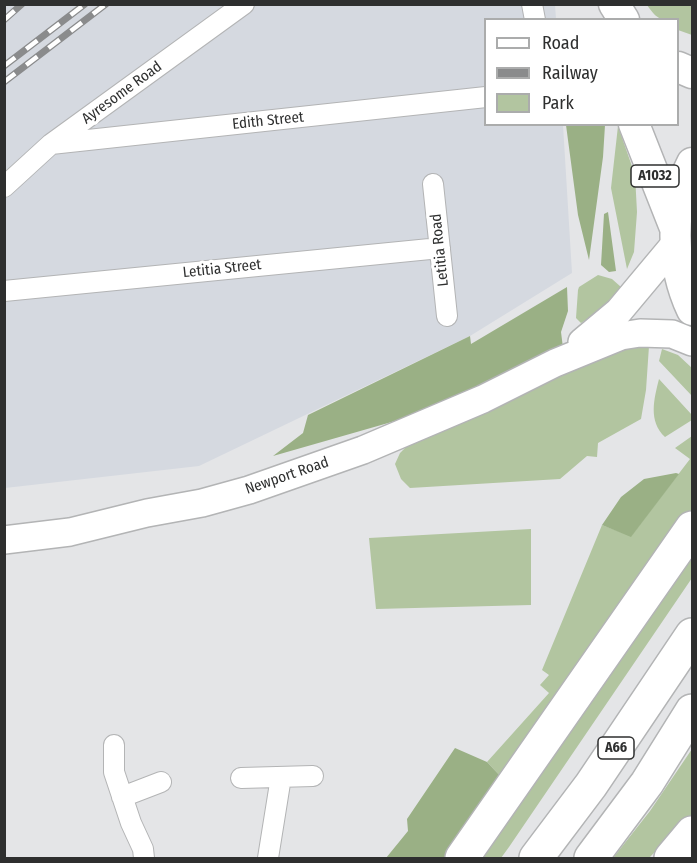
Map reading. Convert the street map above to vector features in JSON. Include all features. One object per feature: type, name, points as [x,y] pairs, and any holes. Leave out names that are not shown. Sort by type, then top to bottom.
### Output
[{"type":"highway","points":[[462,858],[693,528]]},
{"type":"highway","name":"A66","points":[[536,858],[591,785],[693,634]]},
{"type":"highway","points":[[591,858],[647,783],[693,711]]},
{"type":"highway","points":[[671,858],[693,833]]},
{"type":"main road","points":[[614,4],[623,18]]},
{"type":"main road","points":[[679,67],[693,73]]},
{"type":"main road","name":"A1032","points":[[635,126],[675,236]]},
{"type":"main road","points":[[693,164],[686,176],[679,198],[675,236],[681,278],[693,310]]},
{"type":"main road","name":"Newport Road","points":[[555,363],[619,311],[675,236]]},
{"type":"main road","name":"Newport Road","points":[[4,540],[70,532],[202,503],[249,490],[363,450],[483,399],[555,363],[621,336],[640,333],[672,334],[693,342]]},
{"type":"street","name":"Ayresome Road","points":[[4,187],[51,144],[244,4]]},
{"type":"street","name":"Edith Street","points":[[51,144],[484,97]]},
{"type":"street","name":"Letitia Road","points":[[433,184],[447,316]]},
{"type":"street","name":"Letitia Street","points":[[4,291],[440,248]]},
{"type":"street","points":[[114,745],[114,772],[130,824],[143,849],[144,858]]},
{"type":"street","points":[[241,778],[313,776]]},
{"type":"street","points":[[268,858],[281,777]]},
{"type":"street","points":[[122,797],[161,782]]},
{"type":"shaded area","points":[[4,5],[555,5],[556,18],[484,18],[484,126],[563,126],[572,273],[470,336],[199,466],[5,488]]},
{"type":"green space","points":[[647,5],[692,5],[692,35],[679,30],[679,18],[660,18]]},
{"type":"green space","points":[[566,126],[605,126],[589,260],[578,215]]},
{"type":"green space","points":[[618,126],[635,175],[637,212],[634,252],[627,269],[611,188]]},
{"type":"green space","points":[[608,212],[616,271],[609,272],[601,265],[604,214]]},
{"type":"green space","points":[[598,275],[612,279],[621,287],[598,313],[581,323],[576,318],[579,287]]},
{"type":"green space","points":[[567,287],[568,311],[561,332],[563,348],[430,411],[273,456],[303,433],[308,415],[470,336],[471,344]]},
{"type":"green space","points":[[630,343],[649,346],[646,390],[641,419],[598,443],[597,457],[587,456],[560,479],[410,488],[401,479],[395,464],[400,453],[410,443]]},
{"type":"green space","points":[[662,349],[678,355],[692,368],[692,396],[659,361]]},
{"type":"green space","points":[[659,379],[692,415],[692,420],[665,437],[654,417],[654,402]]},
{"type":"green space","points":[[692,436],[692,510],[638,591],[503,779],[487,762],[549,693],[540,685],[549,675],[542,670],[602,525],[631,536],[690,459],[675,448]]},
{"type":"green space","points":[[679,474],[631,537],[602,525],[621,497],[644,479]]},
{"type":"green space","points":[[531,529],[531,605],[376,609],[369,538]]},
{"type":"green space","points":[[692,556],[692,578],[509,847],[501,858],[483,858]]},
{"type":"green space","points":[[455,748],[487,762],[503,779],[451,858],[386,858],[408,831],[407,819]]},
{"type":"green space","points":[[692,749],[692,814],[649,858],[613,858],[650,811]]},
{"type":"railway","points":[[4,20],[22,4]]},
{"type":"railway","points":[[4,66],[85,4]]},
{"type":"railway","points":[[4,82],[106,4]]}]
